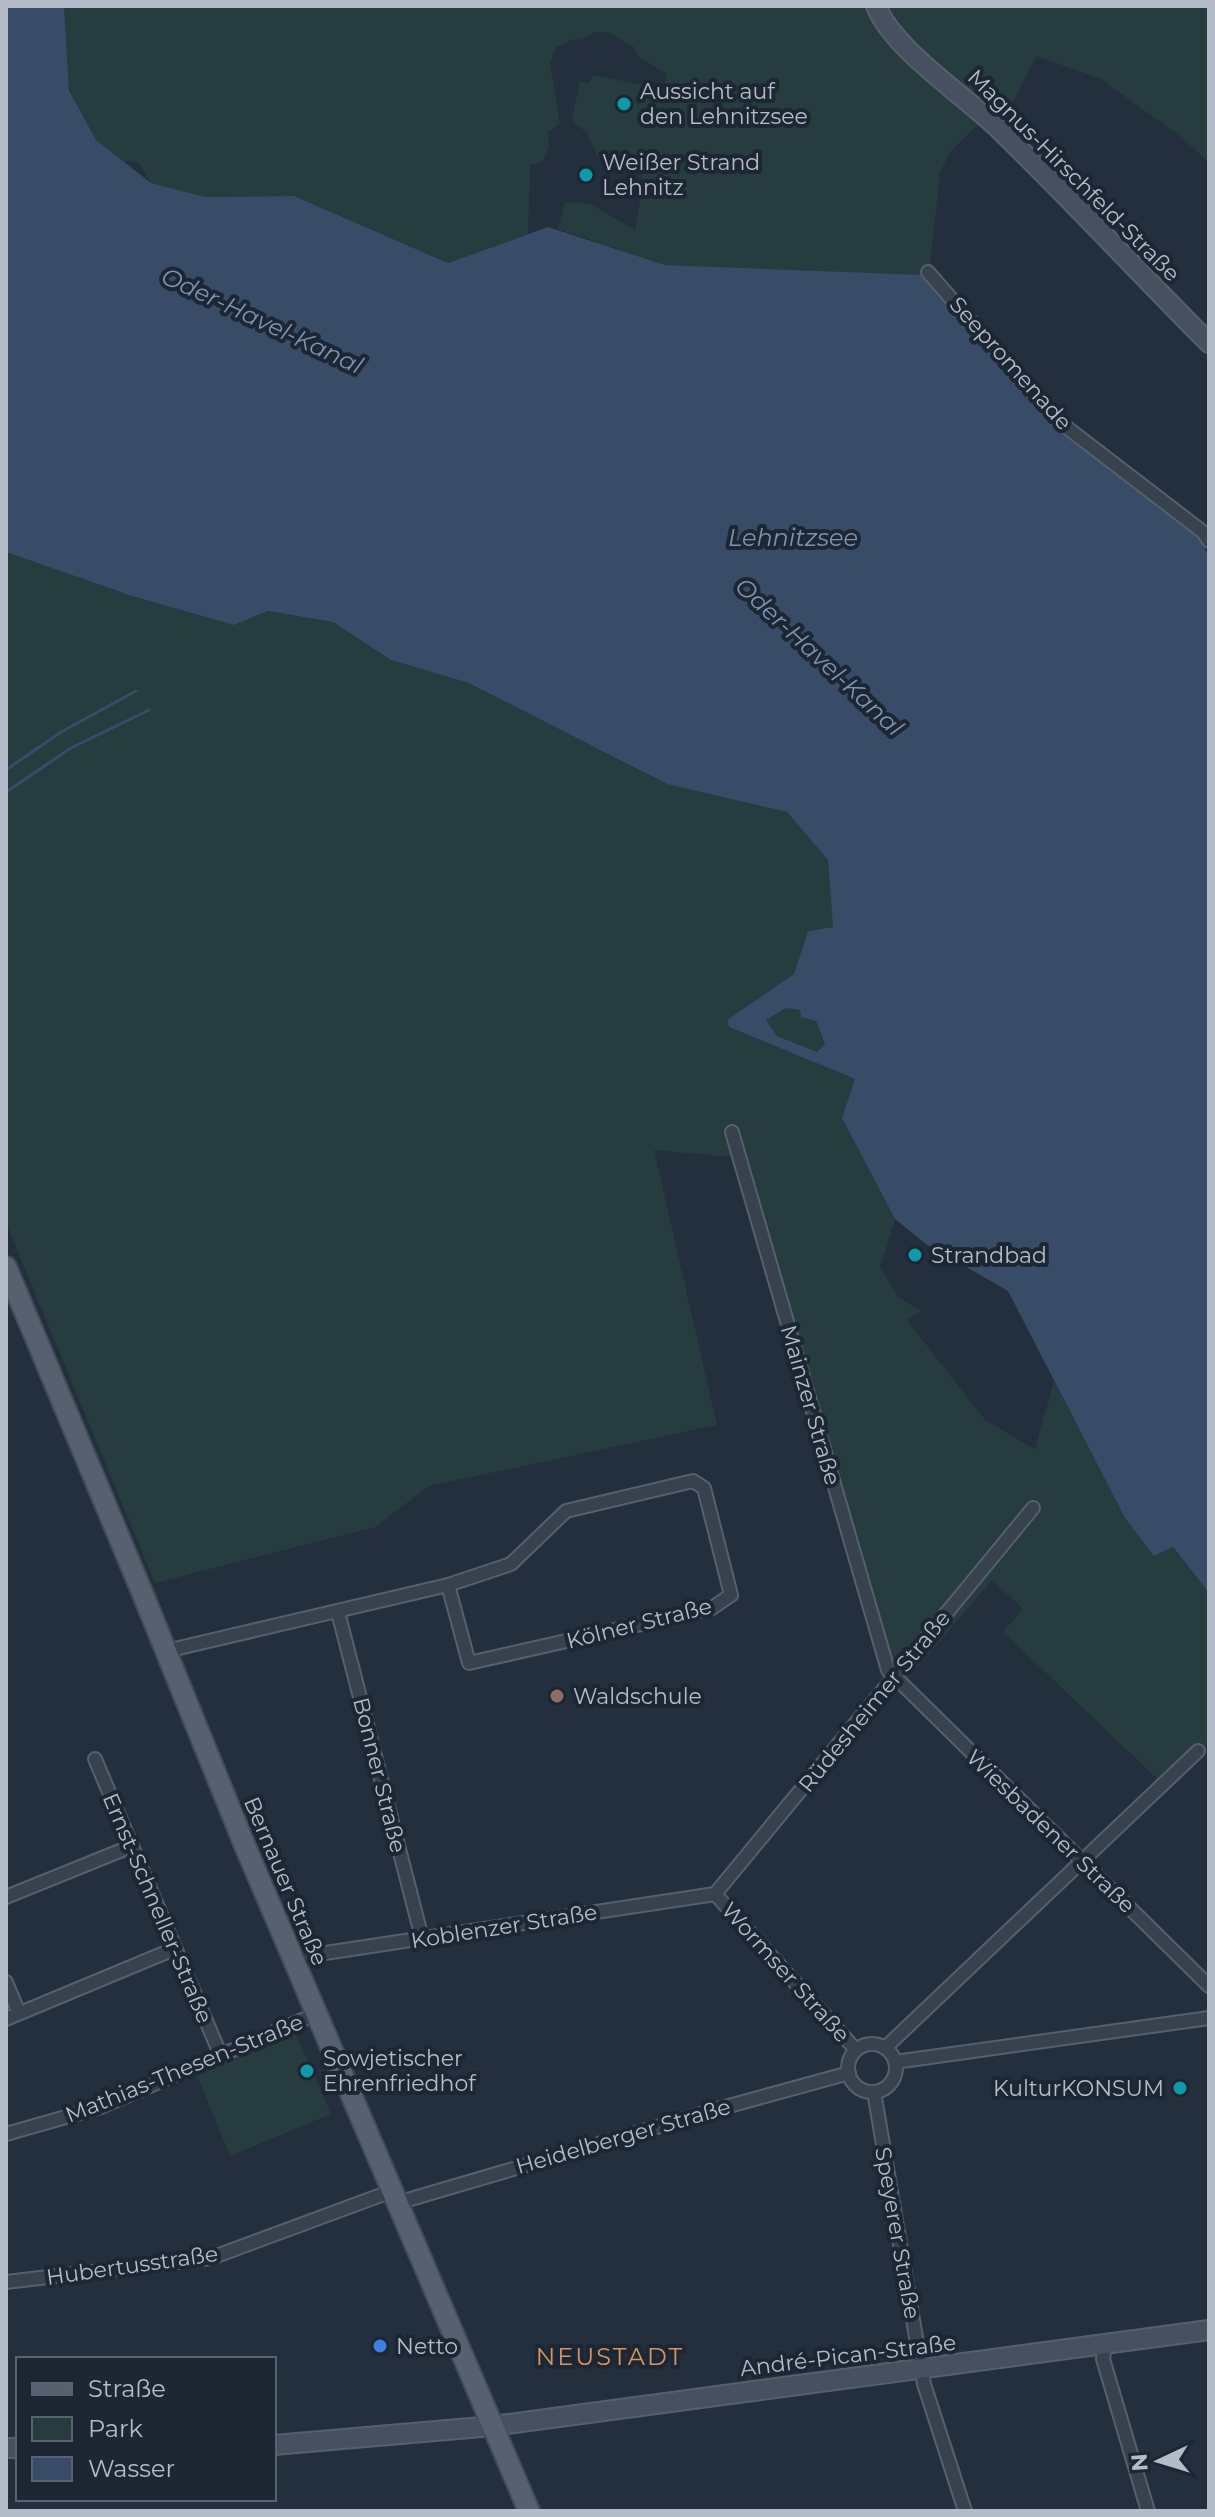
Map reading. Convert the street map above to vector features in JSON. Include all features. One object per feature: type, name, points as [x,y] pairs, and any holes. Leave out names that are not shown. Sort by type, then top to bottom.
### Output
[{"type":"main road","name":"Bernauer Straße","points":[[6,1267],[294,1963],[529,2511]]},
{"type":"street","name":"Magnus-Hirschfeld-Straße","points":[[876,6],[881,19],[904,47],[999,129],[1209,343]]},
{"type":"street","name":"Seepromenade","points":[[928,272],[1057,420],[1203,532],[1209,541]]},
{"type":"street","name":"Mainzer Straße","points":[[732,1132],[893,1677]]},
{"type":"street","name":"Kölner Straße","points":[[166,1651],[448,1585],[511,1564],[566,1511],[693,1481],[704,1488],[731,1595],[712,1608],[469,1663],[448,1585]]},
{"type":"street","name":"Rüdesheimer Straße","points":[[715,1894],[1033,1508]]},
{"type":"street","name":"Bonner Straße","points":[[338,1612],[422,1938]]},
{"type":"street","name":"Wiesbadener Straße","points":[[893,1677],[1209,1986]]},
{"type":"street","points":[[885,2048],[1198,1751]]},
{"type":"street","name":"Ernst-Schneller-Straße","points":[[95,1759],[221,2056]]},
{"type":"street","points":[[6,1897],[132,1846]]},
{"type":"street","name":"Koblenzer Straße","points":[[294,1963],[312,1955],[715,1894]]},
{"type":"street","name":"Wormser Straße","points":[[715,1894],[856,2050]]},
{"type":"street","points":[[6,2019],[174,1949]]},
{"type":"street","points":[[6,1982],[19,2013]]},
{"type":"street","name":"Mathias-Thesen-Straße","points":[[6,2134],[101,2107],[316,2014]]},
{"type":"street","points":[[895,2062],[1209,2018]]},
{"type":"street","points":[[870,2044],[885,2048],[895,2062],[894,2078],[874,2092],[860,2089],[849,2073],[849,2062],[856,2050],[870,2044]]},
{"type":"street","name":"Heidelberger Straße","points":[[395,2197],[849,2073]]},
{"type":"street","name":"Speyerer Straße","points":[[874,2092],[924,2384],[965,2511]]},
{"type":"street","name":"Hubertusstraße","points":[[6,2282],[211,2258],[395,2197]]},
{"type":"street","name":"André-Pican-Straße","points":[[276,2445],[493,2426],[1209,2330]]},
{"type":"street","points":[[1105,2345],[1103,2359],[1148,2511]]},
{"type":"green space","points":[[64,6],[1209,6],[1209,162],[1176,133],[1099,78],[1036,56],[1005,118],[980,123],[951,151],[940,172],[930,266],[925,275],[665,265],[558,229],[565,202],[591,204],[635,230],[642,190],[641,170],[620,159],[597,155],[587,133],[572,121],[580,81],[588,84],[593,75],[663,89],[667,74],[638,56],[634,47],[608,32],[594,32],[581,40],[574,39],[556,47],[550,63],[560,124],[548,132],[549,147],[543,161],[530,165],[528,234],[448,263],[294,196],[205,197],[151,183],[138,162],[122,161],[96,140],[69,89]]},
{"type":"green space","points":[[6,552],[132,596],[234,625],[268,611],[333,622],[391,660],[469,683],[667,784],[787,812],[828,860],[833,927],[808,931],[794,974],[727,1020],[729,1027],[855,1079],[842,1118],[895,1219],[880,1267],[898,1297],[921,1311],[907,1320],[985,1420],[1035,1449],[1054,1381],[1125,1518],[1172,1547],[1209,1593],[1209,1747],[1167,1788],[1003,1632],[1023,1609],[992,1580],[900,1687],[888,1669],[741,1158],[654,1150],[717,1425],[429,1486],[375,1527],[155,1583],[6,1223]]},
{"type":"green space","points":[[786,1008],[800,1010],[802,1017],[816,1021],[825,1044],[817,1052],[777,1036],[766,1020]]},
{"type":"green space","points":[[292,2025],[331,2114],[230,2156],[194,2068]]},
{"type":"water","name":"Lehnitzsee","points":[[6,6],[64,6],[69,90],[96,140],[151,183],[205,197],[294,196],[448,263],[548,227],[665,265],[925,275],[1049,422],[1199,538],[1209,557],[1209,1593],[1173,1547],[1154,1556],[1125,1518],[1008,1291],[926,1244],[895,1219],[842,1118],[855,1079],[729,1027],[727,1020],[794,974],[808,931],[833,927],[828,860],[787,812],[667,784],[469,683],[391,660],[333,622],[268,611],[234,625],[132,596],[6,552]],"holes":[[[786,1008],[800,1010],[801,1017],[816,1021],[825,1044],[817,1052],[777,1036],[766,1020]]]},
{"type":"waterway","points":[[6,770],[61,732],[136,691]]},
{"type":"waterway","points":[[6,792],[71,748],[149,710]]},
{"type":"place","name":"Aussicht auf den Lehnitzsee","points":[[624,104]]},
{"type":"place","name":"Weißer Strand Lehnitz","points":[[586,175]]},
{"type":"place","name":"Strandbad","points":[[915,1255]]},
{"type":"place","name":"Waldschule","points":[[557,1696]]},
{"type":"place","name":"Sowjetischer Ehrenfriedhof","points":[[307,2071]]},
{"type":"place","name":"KulturKONSUM","points":[[1180,2088]]},
{"type":"place","name":"Netto","points":[[380,2346]]},
{"type":"district","name":"NEUSTADT","points":[[610,2357]]},
{"type":"water label","name":"Oder-Havel-Kanal","points":[[262,321]]},
{"type":"water label","name":"Oder-Havel-Kanal","points":[[819,657]]}]
